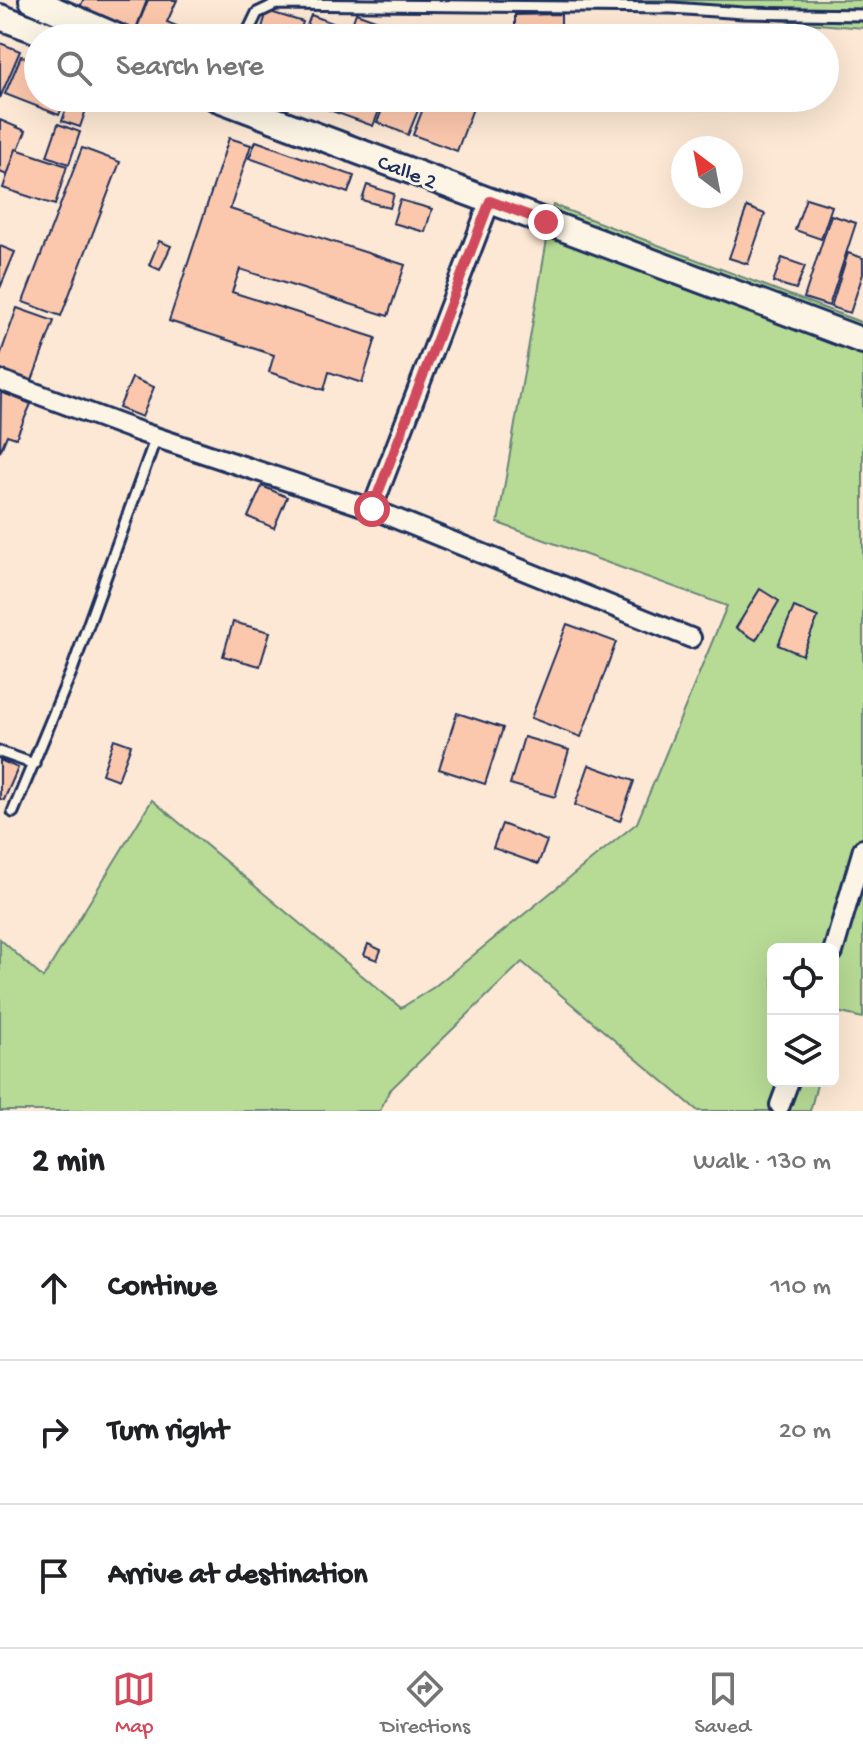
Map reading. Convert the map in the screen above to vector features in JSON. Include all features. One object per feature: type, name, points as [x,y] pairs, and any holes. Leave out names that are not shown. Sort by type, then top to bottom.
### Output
[{"type":"main road","points":[[32,0],[88,24]]},
{"type":"main road","points":[[0,17],[24,26]]},
{"type":"main road","name":"Calle 2","points":[[255,112],[448,185]]},
{"type":"main road","name":"Calle 2","points":[[290,112],[416,167],[448,185]]},
{"type":"main road","points":[[448,185],[863,341]]},
{"type":"street","points":[[372,509],[490,201]]},
{"type":"street","points":[[0,380],[156,437],[372,509],[691,638]]},
{"type":"street","points":[[836,943],[863,849]]},
{"type":"street","points":[[780,1105],[787,1087]]},
{"type":"lane","points":[[252,24],[257,13],[276,4],[672,8],[863,15]]},
{"type":"lane","points":[[13,812],[111,568],[156,437]]},
{"type":"lane","points":[[0,752],[34,764]]},
{"type":"green space","points":[[546,0],[863,0],[863,28]]},
{"type":"green space","points":[[553,205],[863,323],[863,1018],[839,1012],[839,943],[767,943],[767,1087],[816,1087],[810,1111],[698,1111],[522,962],[389,1091],[380,1111],[0,1111],[0,939],[43,978],[152,800],[401,1008],[434,987],[637,823],[727,606],[498,523]]},
{"type":"building","points":[[83,0],[147,0],[138,24],[118,24],[80,8]]},
{"type":"building","points":[[148,0],[177,0],[167,22],[172,24],[139,24]]},
{"type":"building","points":[[267,11],[303,22],[302,24],[263,24]]},
{"type":"building","points":[[356,13],[386,24],[352,24]]},
{"type":"building","points":[[561,14],[561,24],[515,24],[515,15]]},
{"type":"building","points":[[311,15],[335,24],[307,24]]},
{"type":"building","points":[[0,43],[20,51],[0,98]]},
{"type":"building","points":[[21,56],[24,57],[24,101],[5,94]]},
{"type":"building","points":[[65,112],[85,112],[80,127],[62,121]]},
{"type":"building","points":[[335,112],[378,112],[373,126]]},
{"type":"building","points":[[381,112],[417,112],[408,135],[377,122]]},
{"type":"building","points":[[422,112],[472,112],[457,151],[413,135]]},
{"type":"building","points":[[0,120],[26,131],[7,175],[0,172]]},
{"type":"building","points":[[58,124],[80,132],[69,164],[47,156]]},
{"type":"building","points":[[229,138],[251,145],[230,209],[405,265],[388,316],[240,269],[232,292],[376,338],[362,383],[329,372],[324,390],[269,372],[274,355],[169,321]]},
{"type":"building","points":[[256,141],[354,176],[348,193],[249,158]]},
{"type":"building","points":[[82,148],[120,162],[61,316],[23,302]]},
{"type":"building","points":[[16,149],[67,166],[55,205],[3,188]]},
{"type":"building","points":[[367,185],[394,194],[390,208],[362,200]]},
{"type":"building","points":[[806,198],[832,206],[821,239],[795,230]]},
{"type":"building","points":[[400,200],[432,209],[425,232],[393,223]]},
{"type":"building","points":[[747,207],[765,214],[748,264],[729,258]]},
{"type":"building","points":[[831,215],[856,223],[829,306],[804,298]]},
{"type":"building","points":[[159,241],[171,246],[160,270],[149,265]]},
{"type":"building","points":[[0,246],[15,252],[0,288]]},
{"type":"building","points":[[848,253],[863,258],[863,274],[850,313],[831,307]]},
{"type":"building","points":[[782,258],[805,266],[796,289],[773,282]]},
{"type":"building","points":[[17,308],[54,321],[31,383],[0,372],[0,356]]},
{"type":"building","points":[[132,378],[154,387],[142,417],[119,408]]},
{"type":"building","points":[[1,392],[31,404],[16,438],[7,435],[0,452]]},
{"type":"building","points":[[262,486],[287,497],[274,528],[248,517]]},
{"type":"building","points":[[760,589],[779,601],[756,640],[736,628]]},
{"type":"building","points":[[794,607],[818,617],[802,655],[778,645]]},
{"type":"building","points":[[233,622],[270,632],[260,666],[223,656]]},
{"type":"building","points":[[567,624],[616,642],[581,737],[531,718]]},
{"type":"building","points":[[457,713],[503,728],[485,784],[439,769]]},
{"type":"building","points":[[524,737],[569,750],[555,797],[510,784]]},
{"type":"building","points":[[114,739],[131,745],[118,780],[102,774]]},
{"type":"building","points":[[0,760],[18,768],[4,800],[0,799]]},
{"type":"building","points":[[589,765],[634,781],[620,821],[575,805]]},
{"type":"building","points":[[502,824],[547,841],[538,864],[493,848]]},
{"type":"building","points":[[368,944],[381,950],[377,960],[364,955]]},
{"type":"route","points":[[372,509],[490,201],[546,222]]}]
